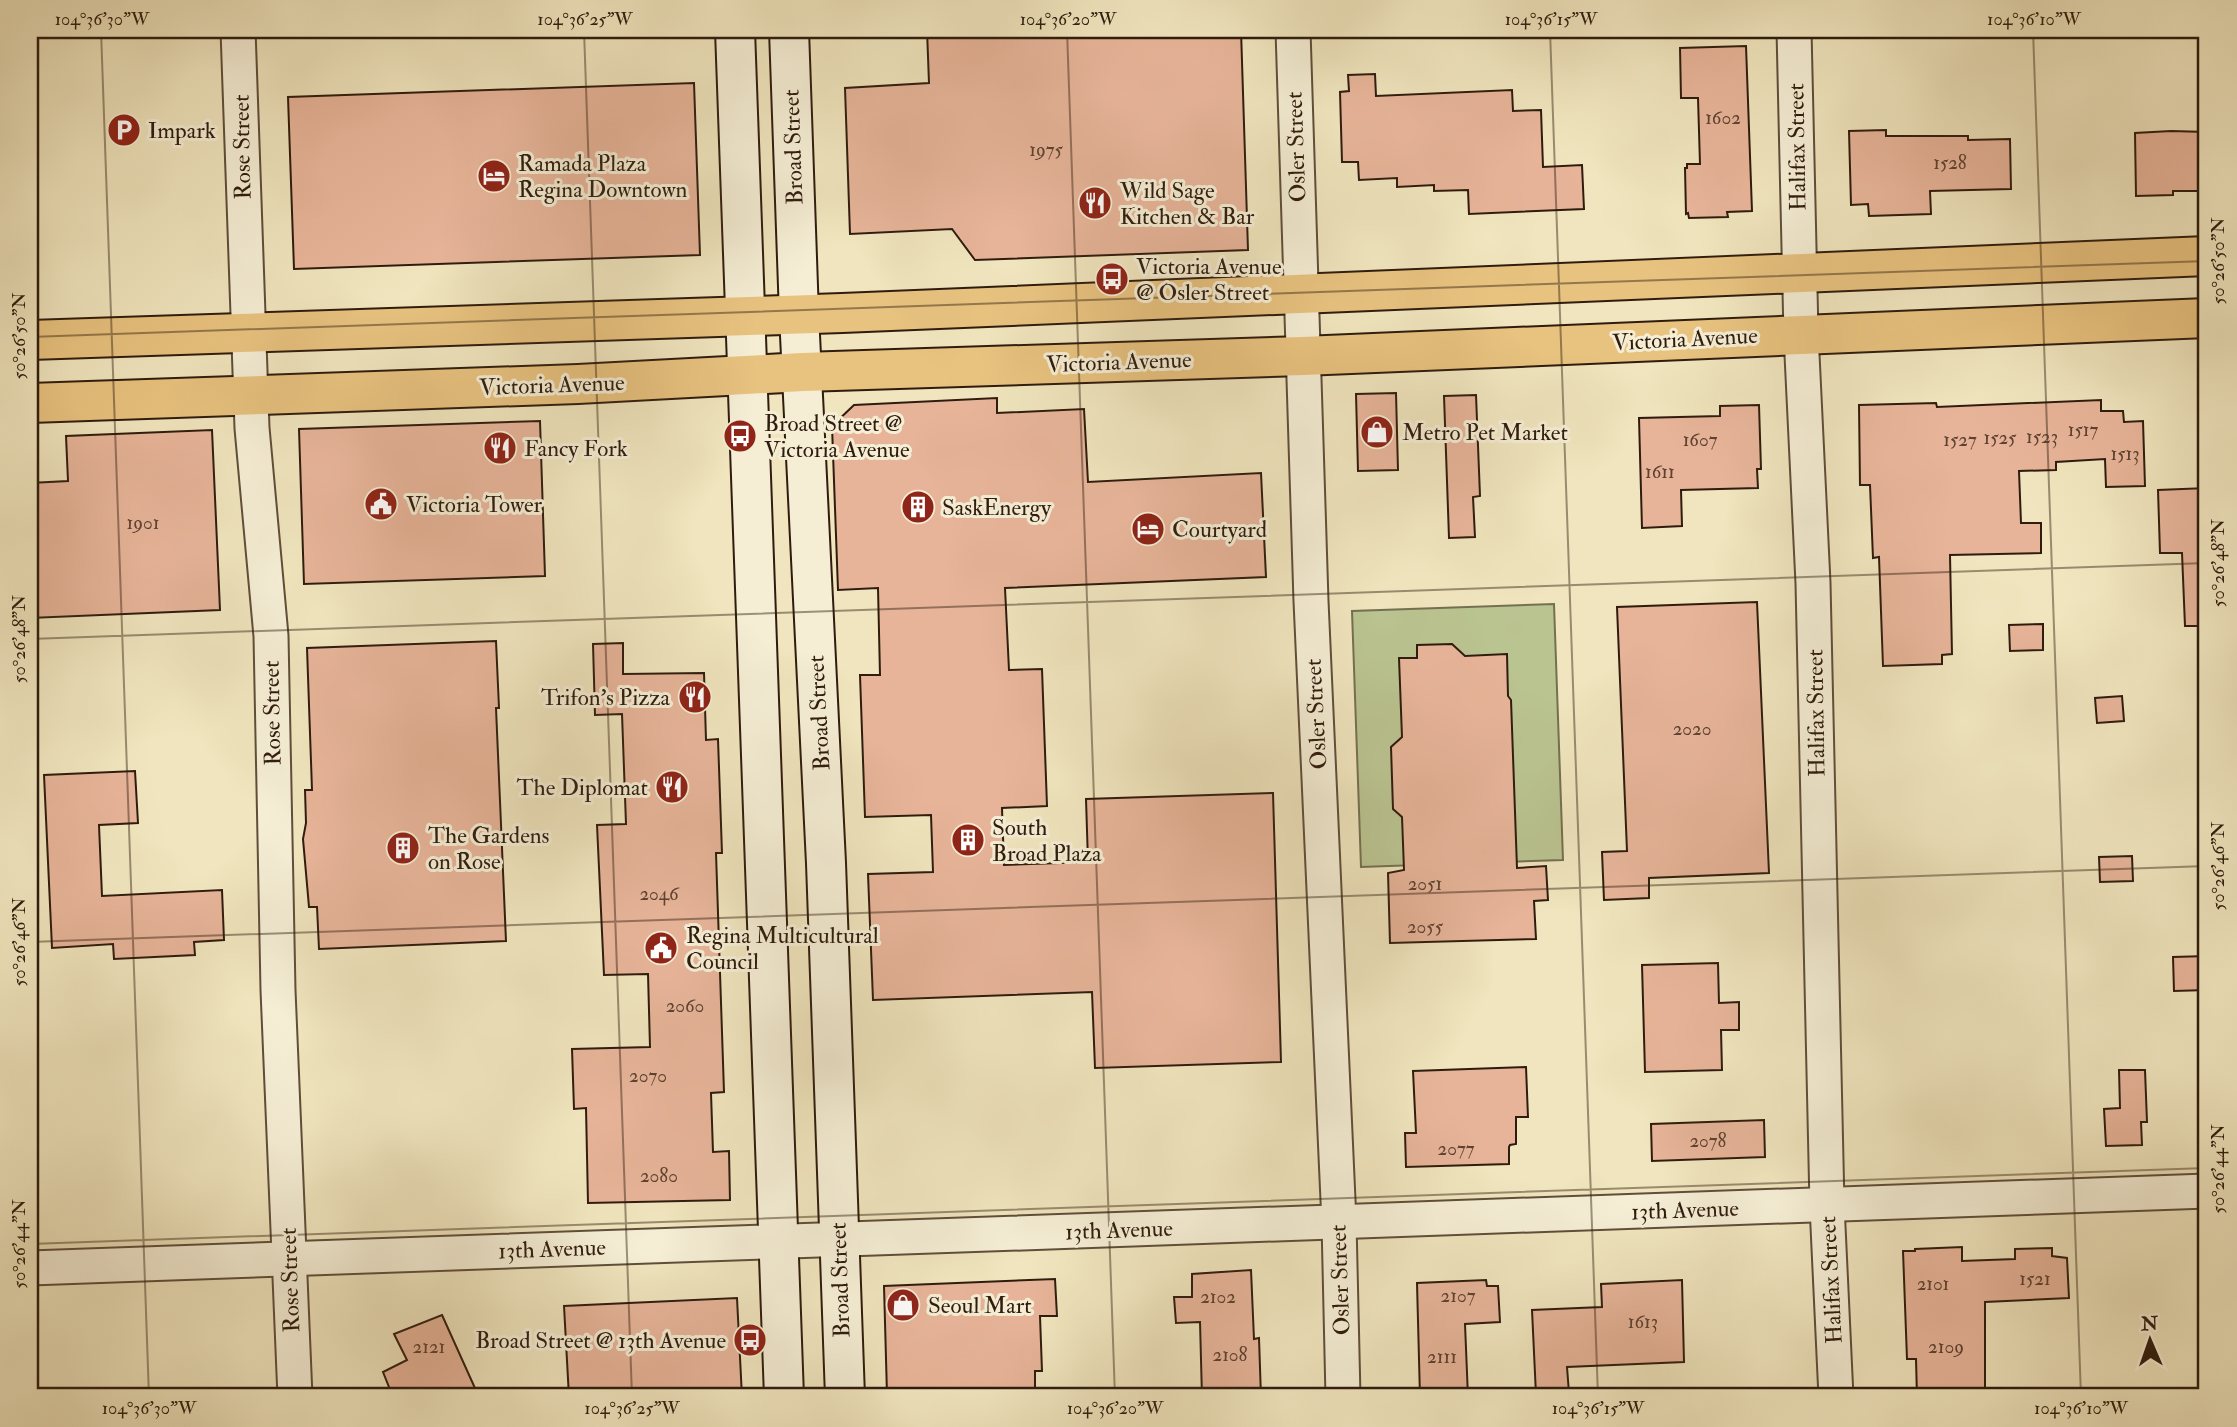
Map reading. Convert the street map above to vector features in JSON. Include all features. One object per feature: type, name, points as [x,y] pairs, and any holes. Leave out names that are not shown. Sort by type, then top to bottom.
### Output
[{"type":"main road","points":[[735,30],[784,1397]]},
{"type":"main road","name":"Broad Street","points":[[789,30],[799,315],[825,850],[845,1397]]},
{"type":"main road","points":[[30,340],[799,315],[2207,256]]},
{"type":"main road","name":"Victoria Avenue","points":[[30,403],[803,372],[1303,356],[2207,318]]},
{"type":"street","name":"Rose Street","points":[[238,30],[250,396],[271,636],[278,990],[295,1397]]},
{"type":"street","name":"Osler Street","points":[[1293,30],[1303,356],[1339,1222],[1343,1397]]},
{"type":"street","name":"Halifax Street","points":[[1794,30],[1801,334],[1813,583],[1827,1205],[1836,1397]]},
{"type":"street","name":"13th Avenue","points":[[30,1268],[2207,1191]]},
{"type":"green space","points":[[1554,604],[1563,860],[1361,867],[1352,611]]},
{"type":"building","points":[[927,30],[1241,30],[1248,250],[975,260],[952,229],[850,234],[845,88],[929,83]]},
{"type":"building","points":[[1746,46],[1752,211],[1727,212],[1728,217],[1689,218],[1688,213],[1686,214],[1685,168],[1687,164],[1700,164],[1698,98],[1681,98],[1680,48]]},
{"type":"building","points":[[1375,74],[1376,96],[1512,90],[1513,111],[1541,110],[1543,167],[1582,165],[1584,209],[1469,214],[1468,190],[1434,191],[1434,185],[1397,187],[1397,178],[1359,180],[1358,162],[1342,162],[1340,92],[1349,91],[1348,75]]},
{"type":"building","name":"Ramada Plaza Regina Downtown","points":[[694,83],[700,255],[294,269],[288,97]]},
{"type":"building","points":[[1886,130],[1886,136],[2010,139],[2011,189],[1930,191],[1931,214],[1869,216],[1868,204],[1851,205],[1849,131]]},
{"type":"building","points":[[2207,132],[2207,191],[2173,191],[2173,195],[2136,196],[2135,133]]},
{"type":"building","name":"Metro Pet Market","points":[[1396,393],[1398,470],[1358,471],[1356,394]]},
{"type":"building","points":[[1476,395],[1480,496],[1473,497],[1475,537],[1449,538],[1444,396]]},
{"type":"building","points":[[997,398],[997,413],[1084,409],[1088,482],[1261,473],[1266,577],[1005,588],[1009,670],[1042,669],[1047,806],[1002,808],[1004,865],[1088,862],[1086,799],[1273,793],[1281,1062],[1095,1068],[1092,992],[873,1000],[868,874],[933,872],[931,815],[865,817],[860,675],[880,675],[878,588],[838,590],[832,426],[854,405]]},
{"type":"building","points":[[2101,400],[2101,411],[2123,411],[2124,422],[2143,421],[2145,486],[2106,487],[2105,459],[2056,462],[2056,470],[2019,471],[2021,523],[2041,523],[2041,553],[1950,555],[1952,654],[1942,655],[1942,664],[1883,666],[1879,557],[1873,558],[1870,485],[1860,485],[1859,405],[1936,403],[1937,407]]},
{"type":"building","points":[[1759,405],[1761,469],[1757,469],[1758,488],[1681,490],[1682,526],[1642,528],[1639,418],[1720,416],[1720,406]]},
{"type":"building","name":"Victoria Tower","points":[[540,421],[545,576],[304,584],[299,429]]},
{"type":"building","points":[[212,430],[220,610],[30,618],[30,483],[68,481],[66,436]]},
{"type":"building","points":[[2207,488],[2207,626],[2185,626],[2182,553],[2160,553],[2158,490]]},
{"type":"building","points":[[1757,602],[1769,873],[1649,878],[1649,898],[1604,900],[1602,852],[1627,851],[1617,607]]},
{"type":"building","points":[[2043,624],[2043,650],[2010,651],[2009,625]]},
{"type":"building","name":"The Gardens on Rose","points":[[496,641],[499,708],[496,708],[506,941],[319,949],[317,907],[309,907],[303,839],[306,823],[305,790],[312,790],[307,648]]},
{"type":"building","points":[[623,643],[623,674],[704,673],[706,740],[718,739],[722,853],[716,853],[724,1092],[711,1093],[713,1152],[729,1151],[730,1200],[588,1203],[586,1108],[574,1109],[572,1049],[650,1047],[648,974],[604,975],[597,825],[626,824],[622,714],[595,715],[593,644]]},
{"type":"building","points":[[1452,644],[1465,656],[1507,654],[1517,868],[1546,866],[1548,900],[1534,901],[1536,939],[1390,943],[1388,873],[1404,870],[1402,817],[1393,809],[1391,747],[1402,737],[1399,658],[1417,658],[1417,645]]},
{"type":"building","points":[[2122,696],[2124,721],[2097,723],[2095,698]]},
{"type":"building","points":[[135,771],[138,823],[99,825],[102,896],[222,890],[224,940],[194,942],[195,955],[114,959],[113,944],[52,948],[44,775]]},
{"type":"building","points":[[2132,856],[2133,881],[2100,882],[2099,857]]},
{"type":"building","points":[[2207,956],[2207,990],[2174,991],[2173,957]]},
{"type":"building","points":[[1718,963],[1719,1003],[1739,1002],[1739,1030],[1721,1030],[1722,1070],[1645,1072],[1642,965]]},
{"type":"building","points":[[1526,1067],[1528,1117],[1516,1117],[1516,1144],[1509,1147],[1509,1164],[1406,1167],[1405,1133],[1416,1133],[1413,1071]]},
{"type":"building","points":[[2119,1070],[2145,1070],[2147,1122],[2141,1122],[2142,1145],[2106,1146],[2104,1109],[2120,1108]]},
{"type":"building","points":[[1764,1120],[1765,1157],[1652,1161],[1651,1124]]},
{"type":"building","points":[[1962,1247],[1962,1261],[2015,1259],[2015,1249],[2052,1248],[2052,1256],[2067,1258],[2069,1298],[1985,1302],[1985,1394],[1973,1397],[1917,1397],[1916,1359],[1907,1359],[1903,1251]]},
{"type":"building","points":[[1251,1270],[1254,1339],[1259,1338],[1261,1397],[1202,1397],[1200,1322],[1176,1323],[1174,1297],[1192,1297],[1192,1274]]},
{"type":"building","points":[[1055,1279],[1057,1316],[1040,1316],[1042,1371],[1035,1371],[1035,1390],[1030,1390],[1031,1397],[888,1397],[884,1286]]},
{"type":"building","points":[[1486,1280],[1487,1286],[1498,1286],[1500,1322],[1465,1324],[1468,1397],[1420,1397],[1417,1283]]},
{"type":"building","points":[[1682,1280],[1684,1362],[1567,1367],[1569,1393],[1536,1395],[1532,1310],[1602,1307],[1601,1284]]},
{"type":"building","points":[[737,1298],[742,1397],[569,1397],[564,1306]]},
{"type":"building","points":[[442,1315],[479,1397],[393,1397],[383,1372],[407,1360],[394,1334]]},
{"type":"place","name":"Impark","points":[[124,130]]},
{"type":"place","name":"Ramada Plaza Regina Downtown","points":[[494,176]]},
{"type":"place","name":"Wild Sage Kitchen & Bar","points":[[1095,203]]},
{"type":"place","name":"Victoria Avenue @ Osler Street","points":[[1112,279]]},
{"type":"place","name":"Metro Pet Market","points":[[1377,432]]},
{"type":"place","name":"Broad Street @ Victoria Avenue","points":[[740,436]]},
{"type":"place","name":"Fancy Fork","points":[[500,448]]},
{"type":"place","name":"Victoria Tower","points":[[381,504]]},
{"type":"place","name":"SaskEnergy","points":[[918,507]]},
{"type":"place","name":"Courtyard","points":[[1148,529]]},
{"type":"place","name":"Trifon's Pizza","points":[[695,697]]},
{"type":"place","name":"The Diplomat","points":[[672,787]]},
{"type":"place","name":"South Broad Plaza","points":[[968,840]]},
{"type":"place","name":"The Gardens on Rose","points":[[403,848]]},
{"type":"place","name":"Regina Multicultural Council","points":[[661,948]]},
{"type":"place","name":"Seoul Mart","points":[[903,1305]]},
{"type":"place","name":"Broad Street @ 13th Avenue","points":[[750,1340]]}]
